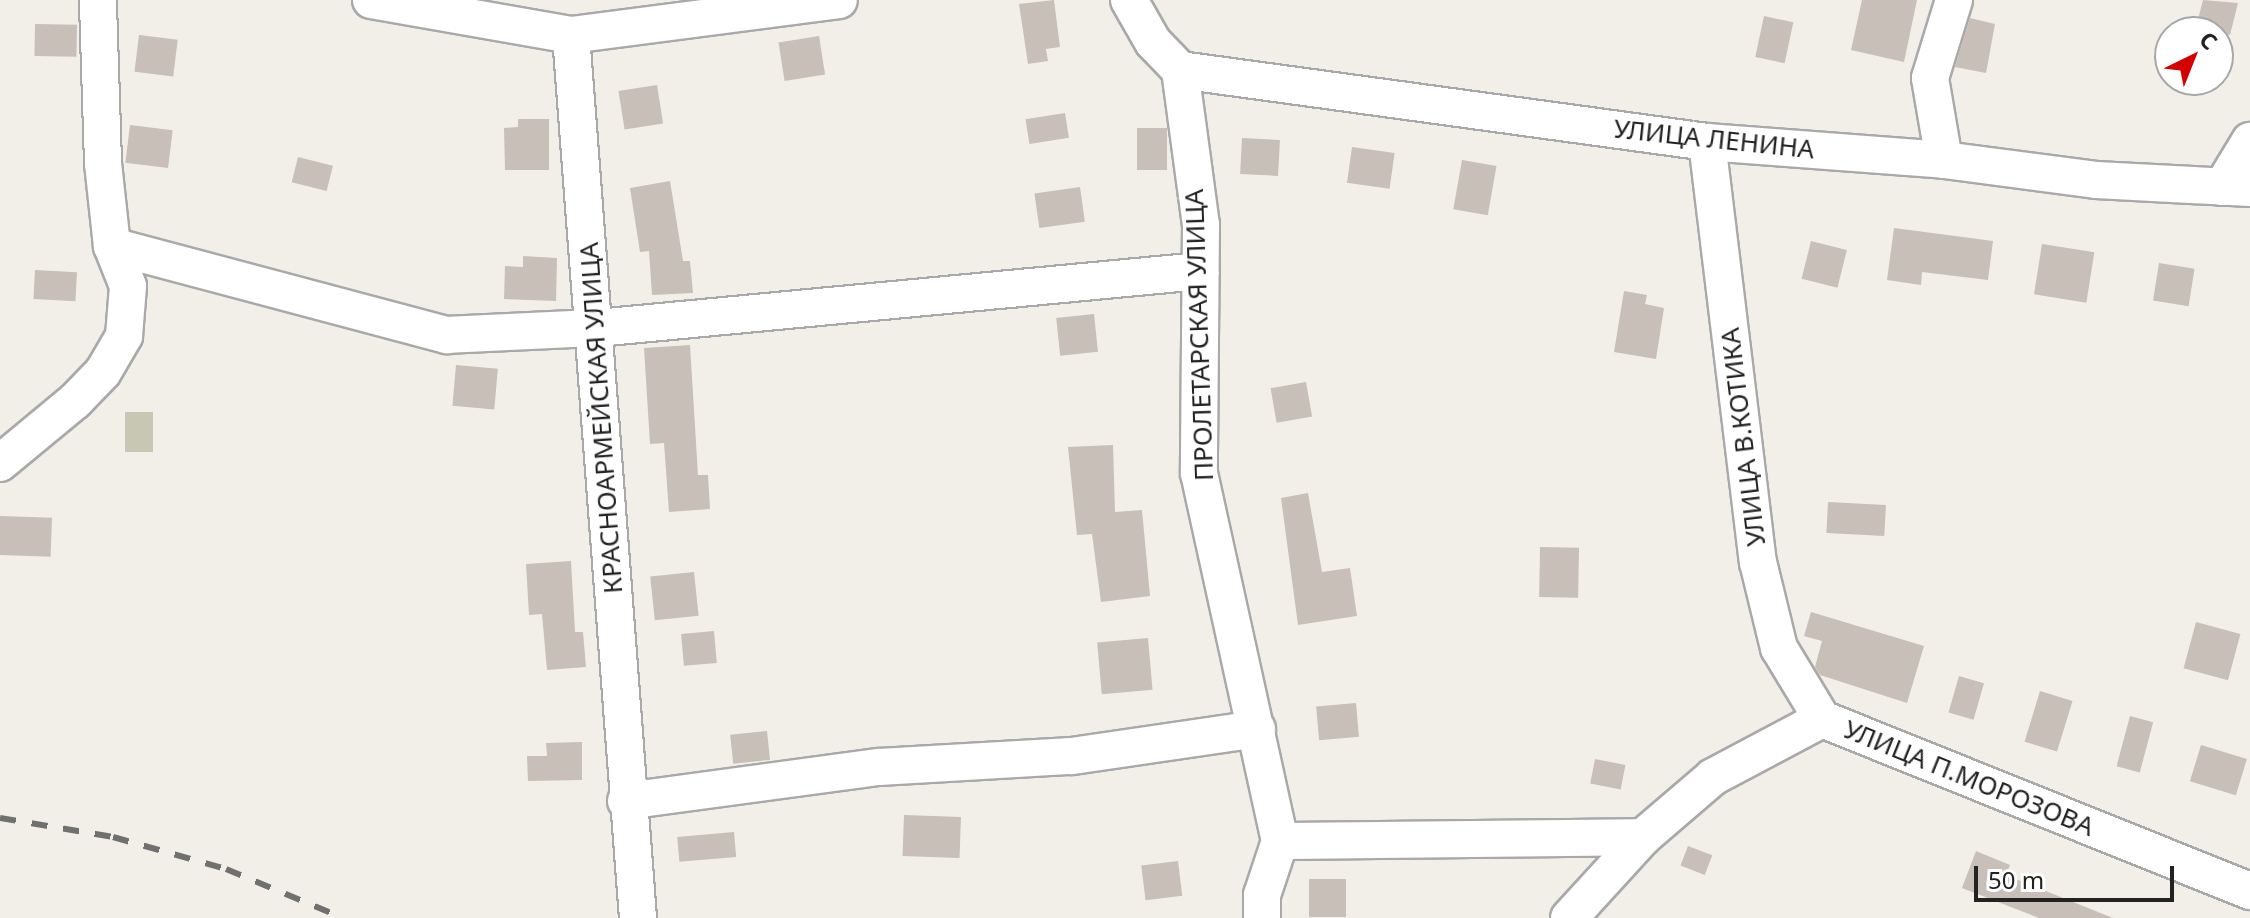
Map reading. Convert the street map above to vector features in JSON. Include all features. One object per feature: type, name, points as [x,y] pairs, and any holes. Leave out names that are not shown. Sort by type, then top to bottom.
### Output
[{"type":"street","points":[[0,463],[85,392],[124,336],[128,286],[112,246],[103,163],[98,0]]},
{"type":"street","points":[[371,0],[571,35],[839,0]]},
{"type":"street","points":[[1129,0],[1153,42],[1180,70]]},
{"type":"street","points":[[1944,160],[1930,78],[1954,0]]},
{"type":"street","name":"КРАСНОАРМЕЙСКАЯ УЛИЦА","points":[[571,35],[597,328],[626,801],[638,918]]},
{"type":"street","name":"УЛИЦА ЛЕНИНА","points":[[1180,70],[1707,142],[1944,160],[2096,180],[2236,188]]},
{"type":"street","name":"ПРОЛЕТАРСКАЯ УЛИЦА","points":[[1180,70],[1201,225],[1199,473],[1280,841]]},
{"type":"street","points":[[2236,188],[2250,141]]},
{"type":"street","name":"УЛИЦА В.КОТИКА","points":[[1707,142],[1758,562],[1779,648],[1822,719]]},
{"type":"street","points":[[112,246],[447,335],[597,328],[1200,271]]},
{"type":"street","points":[[1569,918],[1643,837],[1713,777],[1822,719]]},
{"type":"street","name":"УЛИЦА П.МОРОЗОВА","points":[[1822,719],[2250,891]]},
{"type":"street","points":[[626,801],[879,767],[1072,756],[1257,729]]},
{"type":"street","points":[[1262,918],[1262,895],[1280,841],[1643,837]]},
{"type":"shaded area","points":[[125,412],[153,412],[153,452],[125,452]]},
{"type":"building","points":[[1054,0],[1060,47],[1046,49],[1048,61],[1028,64],[1019,4]]},
{"type":"building","points":[[1862,0],[1917,0],[1904,62],[1851,50]]},
{"type":"building","points":[[2203,0],[2238,3],[2234,19],[2234,16],[2199,16]]},
{"type":"building","points":[[1764,16],[1793,22],[1785,63],[1755,57]]},
{"type":"building","points":[[1970,18],[1995,24],[1986,73],[1955,67]]},
{"type":"building","points":[[35,24],[77,25],[76,57],[34,56]]},
{"type":"building","points":[[139,35],[178,40],[173,76],[134,72]]},
{"type":"building","points":[[819,36],[825,75],[785,81],[779,42]]},
{"type":"building","points":[[657,85],[663,124],[625,130],[618,91]]},
{"type":"building","points":[[1065,113],[1069,138],[1029,144],[1025,119]]},
{"type":"building","points":[[518,119],[549,119],[549,170],[505,170],[504,128],[518,127]]},
{"type":"building","points":[[130,125],[173,130],[168,168],[125,163]]},
{"type":"building","points":[[1137,128],[1167,128],[1167,170],[1137,170]]},
{"type":"building","points":[[1242,138],[1280,140],[1278,176],[1240,174]]},
{"type":"building","points":[[1352,147],[1395,153],[1390,189],[1347,183]]},
{"type":"building","points":[[298,157],[333,166],[327,191],[292,182]]},
{"type":"building","points":[[1462,160],[1496,166],[1488,215],[1453,209]]},
{"type":"building","points":[[670,181],[683,261],[690,261],[693,293],[652,295],[649,251],[640,252],[630,188]]},
{"type":"building","points":[[1080,187],[1085,222],[1039,228],[1034,193]]},
{"type":"building","points":[[1894,228],[1993,241],[1988,280],[1922,272],[1921,285],[1887,280]]},
{"type":"building","points":[[1811,241],[1847,250],[1837,288],[1802,279]]},
{"type":"building","points":[[2042,244],[2094,252],[2086,303],[2034,294]]},
{"type":"building","points":[[523,256],[557,258],[556,301],[504,299],[505,266],[523,267]]},
{"type":"building","points":[[2159,263],[2195,269],[2189,306],[2153,301]]},
{"type":"building","points":[[35,270],[77,272],[75,301],[33,299]]},
{"type":"building","points":[[1624,291],[1647,295],[1645,304],[1664,308],[1656,359],[1614,352]]},
{"type":"building","points":[[1094,314],[1098,352],[1060,356],[1056,318]]},
{"type":"building","points":[[690,345],[698,475],[708,475],[710,509],[669,512],[664,443],[650,444],[644,348]]},
{"type":"building","points":[[456,365],[498,369],[494,410],[452,406]]},
{"type":"building","points":[[1306,382],[1312,416],[1277,423],[1271,388]]},
{"type":"building","points":[[1113,445],[1115,512],[1142,510],[1150,596],[1101,602],[1092,534],[1077,535],[1068,447]]},
{"type":"building","points":[[1308,493],[1322,572],[1350,568],[1357,616],[1298,625],[1281,498]]},
{"type":"building","points":[[1828,502],[1886,505],[1884,536],[1826,533]]},
{"type":"building","points":[[0,516],[52,518],[51,557],[0,555]]},
{"type":"building","points":[[1540,547],[1579,548],[1578,598],[1539,597]]},
{"type":"building","points":[[571,561],[575,632],[583,632],[586,667],[547,670],[542,614],[529,615],[526,564]]},
{"type":"building","points":[[694,572],[699,616],[655,620],[650,577]]},
{"type":"building","points":[[1811,612],[1924,646],[1907,703],[1820,675],[1815,667],[1822,641],[1804,636]]},
{"type":"building","points":[[2196,622],[2240,634],[2228,680],[2184,668]]},
{"type":"building","points":[[714,631],[717,663],[684,666],[681,634]]},
{"type":"building","points":[[1148,638],[1153,690],[1102,694],[1097,642]]},
{"type":"building","points":[[1959,676],[1984,683],[1974,720],[1949,713]]},
{"type":"building","points":[[2040,691],[2073,701],[2057,752],[2025,742]]},
{"type":"building","points":[[1356,703],[1359,737],[1319,740],[1316,706]]},
{"type":"building","points":[[2130,716],[2153,722],[2140,772],[2117,766]]},
{"type":"building","points":[[767,731],[770,760],[733,764],[730,735]]},
{"type":"building","points":[[582,742],[582,780],[528,781],[527,756],[547,756],[546,743]]},
{"type":"building","points":[[2201,745],[2247,759],[2236,795],[2190,781]]},
{"type":"building","points":[[1595,759],[1625,765],[1621,789],[1590,784]]},
{"type":"building","points":[[904,815],[961,817],[960,858],[903,856]]},
{"type":"building","points":[[734,832],[736,857],[679,862],[677,837]]},
{"type":"building","points":[[1688,846],[1712,855],[1705,875],[1680,866]]},
{"type":"building","points":[[1976,851],[2010,865],[2006,875],[2113,918],[2039,918],[1962,888]]},
{"type":"building","points":[[1178,861],[1182,896],[1146,900],[1141,866]]},
{"type":"building","points":[[1309,879],[1346,879],[1346,917],[1309,917]]},
{"type":"railway","points":[[0,818],[113,837],[226,869],[343,918]]}]
